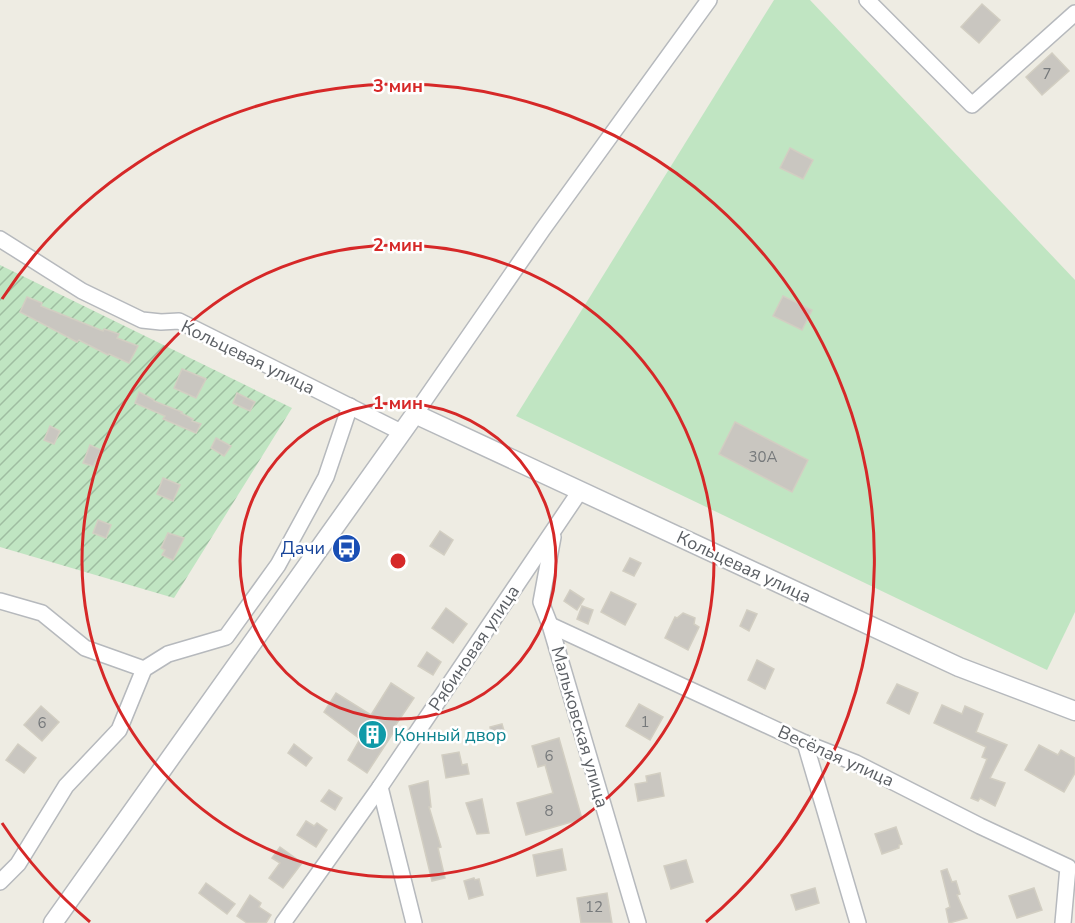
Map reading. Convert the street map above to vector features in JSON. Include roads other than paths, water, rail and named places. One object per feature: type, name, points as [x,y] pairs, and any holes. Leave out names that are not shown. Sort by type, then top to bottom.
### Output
[{"type":"street","points":[[53,923],[415,414],[543,229],[709,0]]},
{"type":"street","points":[[867,0],[972,105],[1075,13]]},
{"type":"street","name":"Кольцевая улица","points":[[0,238],[82,291],[142,320],[179,321],[401,432]]},
{"type":"street","points":[[0,882],[18,864],[66,786],[119,730],[144,669],[168,654],[226,637],[278,566],[321,487],[350,406]]},
{"type":"street","name":"Кольцевая улица","points":[[415,414],[959,667],[1075,711]]},
{"type":"street","name":"Рябиновая улица","points":[[283,923],[380,787],[580,490]]},
{"type":"street","name":"Мальковская улица","points":[[554,531],[541,602],[550,625],[638,923]]},
{"type":"street","points":[[0,601],[42,613],[85,648],[144,669]]},
{"type":"street","name":"Весёлая улица","points":[[550,625],[806,743],[856,763],[980,826],[1068,867],[1063,923]]},
{"type":"street","points":[[806,743],[858,923]]},
{"type":"street","points":[[380,787],[414,923]]},
{"type":"place","name":"Дачи","points":[[346,548]]},
{"type":"place","name":"Конный двор","points":[[373,735]]}]
